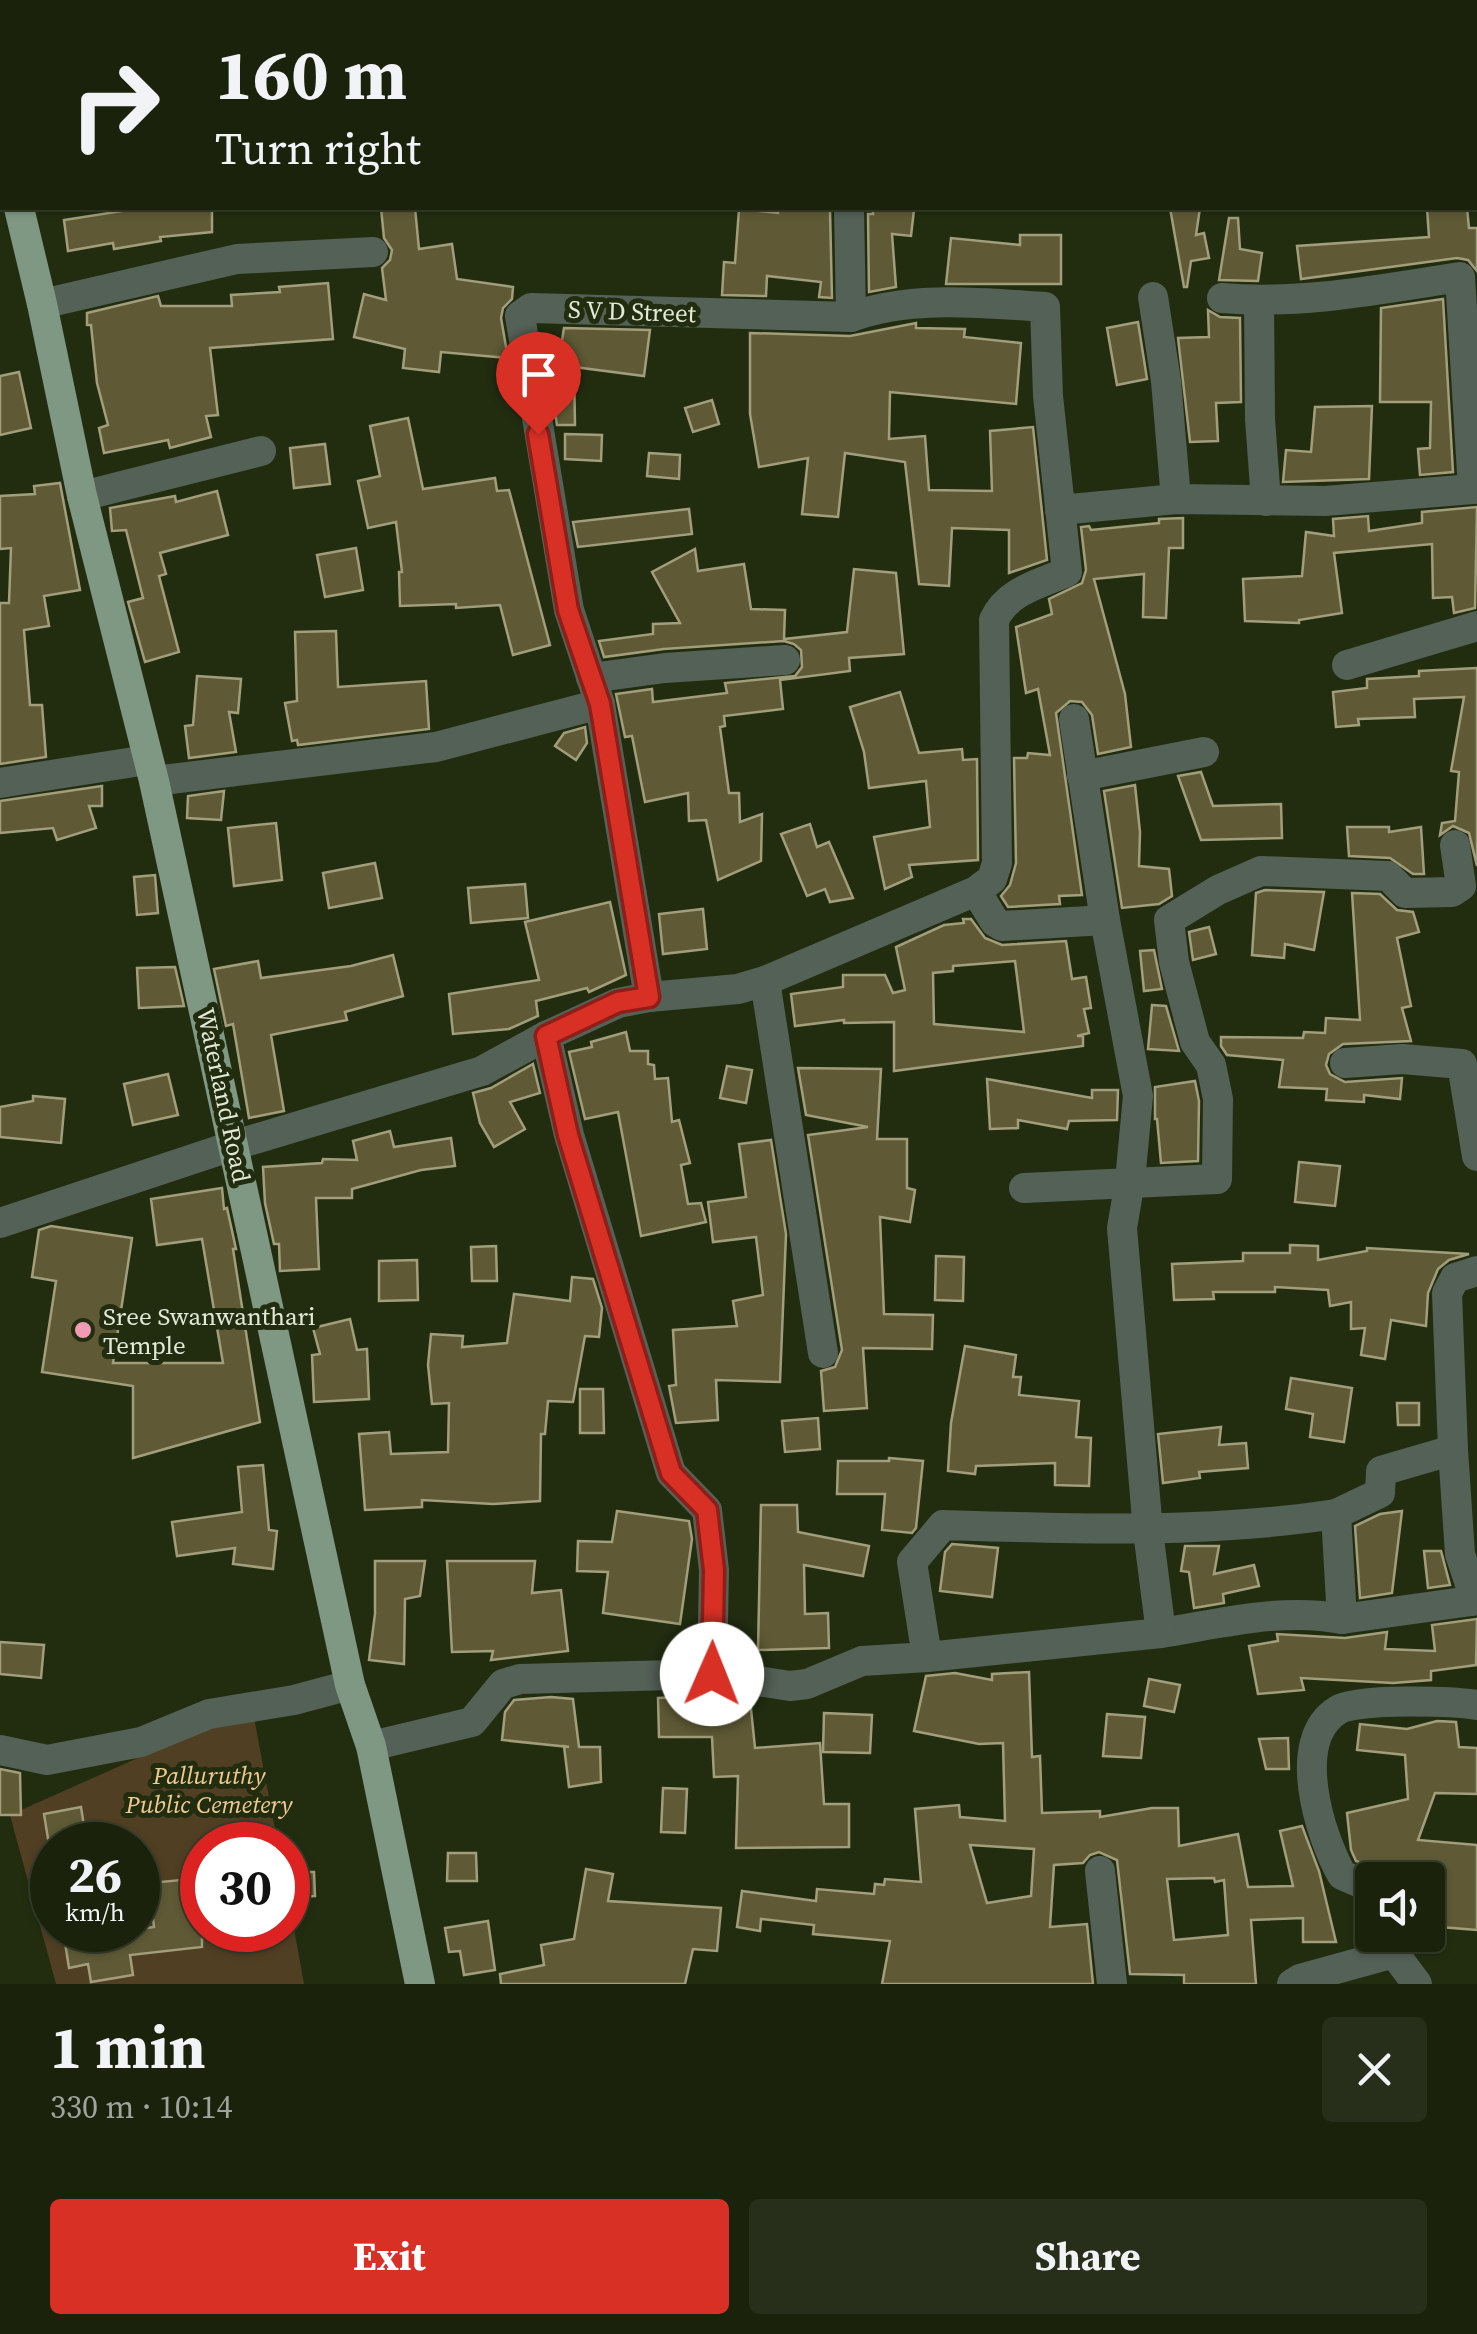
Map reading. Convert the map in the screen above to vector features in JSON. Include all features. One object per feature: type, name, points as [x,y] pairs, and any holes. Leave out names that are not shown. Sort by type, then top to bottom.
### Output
[{"type":"main road","name":"Waterland Road","points":[[19,210],[82,496],[151,771],[236,1145],[350,1685],[370,1746],[420,1984]]},
{"type":"street","points":[[0,1223],[236,1145],[482,1072],[618,1002],[738,990],[765,981],[976,892],[992,879],[997,863],[994,620],[1002,604],[1014,595],[1067,572],[1048,396],[1045,307],[960,302],[870,310],[850,317],[849,210]]},
{"type":"street","points":[[42,304],[237,259],[372,252]]},
{"type":"street","points":[[1060,510],[1176,498],[1326,500],[1475,488],[1460,277],[1316,299],[1259,302],[1222,298]]},
{"type":"street","points":[[1152,297],[1166,382],[1176,498]]},
{"type":"street","points":[[1259,302],[1260,419],[1266,500]]},
{"type":"street","name":"S V D Street","points":[[649,997],[596,691],[568,610],[520,316],[531,308],[850,317]]},
{"type":"street","points":[[82,496],[260,451]]},
{"type":"street","points":[[1346,666],[1477,626]]},
{"type":"street","points":[[0,783],[436,746],[665,668],[784,660]]},
{"type":"street","points":[[1074,719],[1104,920],[1138,1096],[1122,1228],[1148,1531],[1161,1633]]},
{"type":"street","points":[[1082,776],[1204,752]]},
{"type":"street","points":[[1024,1188],[1216,1179],[1218,1099],[1211,1065],[1195,1042],[1174,962],[1170,920],[1218,890],[1261,871],[1388,876],[1405,893],[1452,892],[1461,886],[1455,844]]},
{"type":"street","points":[[976,892],[995,922],[1002,926],[1104,920]]},
{"type":"street","points":[[765,981],[823,1354]]},
{"type":"street","points":[[546,1036],[568,1135],[671,1473],[707,1510],[714,1570],[712,1674]]},
{"type":"street","points":[[1345,1063],[1402,1059],[1462,1064],[1477,1156]]},
{"type":"street","points":[[370,1746],[472,1722],[502,1684],[520,1679],[712,1674],[790,1686],[807,1684],[862,1662],[1161,1633],[1264,1617],[1342,1619],[1474,1601],[1460,1554],[1446,1292],[1455,1278],[1477,1271]]},
{"type":"street","points":[[927,1657],[912,1562],[943,1525],[1148,1531],[1284,1522],[1336,1514],[1380,1493],[1381,1471],[1453,1450]]},
{"type":"street","points":[[1336,1514],[1342,1619]]},
{"type":"street","points":[[0,1750],[47,1760],[141,1742],[209,1714],[350,1685]]},
{"type":"street","points":[[1355,1881],[1342,1875],[1312,1792],[1312,1759],[1320,1730],[1338,1710],[1362,1702],[1477,1705]]},
{"type":"street","points":[[1100,1871],[1112,1984]]},
{"type":"street","points":[[1292,1984],[1373,1952]]},
{"type":"street","points":[[1399,1952],[1417,1984]]},
{"type":"green space","name":"Palluruthy Public Cemetery","points":[[252,1707],[274,1822],[180,1822],[180,1952],[298,1952],[304,1984],[56,1984],[47,1952],[160,1952],[160,1822],[30,1822],[30,1888],[10,1815]]},
{"type":"building","points":[[128,210],[212,210],[212,232],[160,237],[161,241],[114,249],[113,243],[68,251],[64,220]]},
{"type":"building","points":[[381,210],[415,210],[419,249],[452,244],[457,279],[513,287],[512,299],[503,308],[501,318],[508,358],[441,352],[439,372],[403,368],[405,349],[354,337],[364,294],[386,300],[382,268],[390,260],[392,250],[384,238]]},
{"type":"building","points":[[739,210],[830,210],[832,298],[819,297],[821,282],[767,276],[766,296],[722,295],[724,262],[735,263]]},
{"type":"building","points":[[873,210],[914,210],[911,236],[892,234],[896,287],[869,292],[868,214],[873,214]]},
{"type":"building","points":[[1170,210],[1200,210],[1196,235],[1204,233],[1209,258],[1191,261],[1184,287]]},
{"type":"building","points":[[1427,210],[1467,210],[1469,228],[1477,228],[1477,271],[1468,260],[1457,258],[1301,279],[1297,246],[1429,237]]},
{"type":"building","points":[[1229,218],[1238,218],[1240,249],[1262,253],[1258,281],[1219,280]]},
{"type":"building","points":[[1020,235],[1061,235],[1061,284],[946,284],[951,238],[1020,245]]},
{"type":"building","points":[[328,283],[333,339],[210,348],[218,415],[206,416],[211,437],[170,448],[168,440],[104,453],[99,428],[108,425],[97,383],[87,313],[158,296],[161,306],[232,306],[231,295],[280,292],[279,287]]},
{"type":"building","points":[[1443,299],[1453,472],[1420,475],[1418,449],[1430,448],[1431,402],[1380,402],[1381,308]]},
{"type":"building","points":[[1208,310],[1220,317],[1240,318],[1241,402],[1216,403],[1218,441],[1190,442],[1178,338],[1209,337]]},
{"type":"building","points":[[1138,322],[1147,379],[1117,385],[1107,328]]},
{"type":"building","points":[[916,323],[916,328],[965,329],[964,337],[1021,343],[1016,404],[890,392],[889,439],[925,436],[929,490],[992,491],[990,431],[1033,427],[1047,560],[1009,573],[1009,530],[952,528],[949,586],[919,584],[905,462],[845,453],[838,517],[802,514],[808,458],[759,467],[750,414],[750,333],[850,336]]},
{"type":"building","points":[[564,328],[650,330],[644,376],[574,367],[575,425],[557,425],[550,383],[555,383]]},
{"type":"building","points":[[19,372],[31,428],[0,435],[0,376]]},
{"type":"building","points":[[712,400],[719,424],[693,432],[685,408]]},
{"type":"building","points":[[1372,406],[1369,479],[1283,482],[1286,450],[1311,452],[1315,407]]},
{"type":"building","points":[[408,418],[423,489],[495,478],[497,491],[509,490],[550,645],[513,655],[500,605],[400,606],[402,572],[396,522],[368,528],[358,481],[380,476],[370,426]]},
{"type":"building","points":[[565,434],[602,435],[601,461],[565,459]]},
{"type":"building","points":[[325,444],[330,484],[294,488],[290,448]]},
{"type":"building","points":[[649,453],[680,455],[679,479],[647,476]]},
{"type":"building","points":[[60,483],[80,590],[44,596],[49,626],[24,630],[30,705],[42,705],[46,757],[0,764],[0,603],[9,603],[11,548],[0,549],[0,496],[35,494],[34,486]]},
{"type":"building","points":[[217,491],[228,535],[160,553],[166,574],[159,576],[179,652],[145,662],[128,602],[143,598],[126,530],[112,531],[110,508],[175,496],[176,502]]},
{"type":"building","points":[[1477,507],[1475,608],[1454,613],[1452,597],[1433,598],[1432,544],[1334,553],[1342,613],[1299,623],[1245,621],[1243,579],[1302,576],[1306,532],[1334,536],[1333,519],[1368,516],[1369,531],[1422,523],[1422,512]]},
{"type":"building","points":[[689,509],[692,534],[578,547],[573,522]]},
{"type":"building","points":[[1183,518],[1183,548],[1169,548],[1166,618],[1143,617],[1144,574],[1094,579],[1125,694],[1131,747],[1098,754],[1092,715],[1082,702],[1070,701],[1056,713],[1082,895],[1059,896],[1060,904],[1008,907],[1001,896],[1010,885],[1016,863],[1014,758],[1027,758],[1028,753],[1050,755],[1038,689],[1026,693],[1016,627],[1052,614],[1049,599],[1082,583],[1086,570],[1081,527],[1089,526],[1091,530]]},
{"type":"building","points":[[356,548],[363,590],[325,597],[317,555]]},
{"type":"building","points":[[695,549],[698,571],[744,564],[751,609],[785,610],[784,639],[847,632],[854,569],[896,573],[904,654],[849,658],[850,671],[780,680],[783,709],[724,716],[725,726],[720,727],[729,793],[739,793],[740,822],[762,814],[761,861],[718,880],[706,820],[689,821],[688,793],[645,802],[632,736],[625,737],[616,694],[652,689],[653,702],[727,693],[725,683],[795,676],[802,667],[801,650],[784,641],[604,657],[599,641],[653,634],[653,624],[680,623],[652,572]]},
{"type":"building","points":[[336,631],[338,687],[426,681],[429,729],[298,745],[297,740],[292,741],[285,703],[297,701],[295,632]]},
{"type":"building","points":[[1477,668],[1477,866],[1469,833],[1453,826],[1440,835],[1442,823],[1455,821],[1459,772],[1451,771],[1464,697],[1414,699],[1415,717],[1358,719],[1359,725],[1336,727],[1333,692],[1367,688],[1367,679]]},
{"type":"building","points":[[197,676],[241,679],[238,713],[229,712],[236,752],[189,758],[185,726],[193,725]]},
{"type":"building","points":[[900,692],[919,753],[962,749],[963,760],[977,759],[978,860],[909,865],[912,877],[885,889],[874,837],[930,827],[926,781],[869,788],[864,752],[850,707]]},
{"type":"building","points":[[585,727],[587,743],[576,760],[555,746],[564,733]]},
{"type":"building","points":[[1201,772],[1213,806],[1281,804],[1282,838],[1201,840],[1178,776]]},
{"type":"building","points":[[1135,785],[1139,866],[1169,869],[1172,896],[1159,904],[1122,908],[1104,791]]},
{"type":"building","points":[[102,786],[102,806],[89,806],[96,828],[57,840],[53,828],[0,833],[0,801]]},
{"type":"building","points":[[224,791],[221,820],[187,818],[188,796]]},
{"type":"building","points":[[276,823],[282,880],[234,886],[228,828]]},
{"type":"building","points":[[810,824],[817,847],[829,842],[853,898],[830,902],[825,889],[807,896],[781,834]]},
{"type":"building","points":[[1347,827],[1389,827],[1389,832],[1421,827],[1424,874],[1413,874],[1390,858],[1349,856]]},
{"type":"building","points":[[375,863],[382,898],[329,908],[323,873]]},
{"type":"building","points":[[155,875],[158,913],[137,915],[134,877]]},
{"type":"building","points":[[525,884],[528,918],[471,923],[468,888]]},
{"type":"building","points":[[1324,892],[1314,950],[1285,944],[1284,958],[1252,955],[1256,893]]},
{"type":"building","points":[[1352,893],[1380,894],[1397,910],[1413,912],[1419,932],[1397,938],[1411,1006],[1402,1008],[1411,1041],[1343,1044],[1329,1054],[1326,1065],[1330,1074],[1345,1082],[1402,1078],[1400,1099],[1364,1095],[1364,1102],[1326,1100],[1327,1089],[1279,1087],[1283,1060],[1227,1055],[1221,1046],[1221,1037],[1303,1038],[1304,1032],[1325,1033],[1326,1018],[1360,1020]]},
{"type":"building","points":[[610,902],[626,975],[589,992],[587,988],[536,1001],[538,1016],[509,1029],[453,1034],[449,994],[539,980],[525,922]]},
{"type":"building","points":[[703,909],[707,949],[663,954],[659,914]]},
{"type":"building","points":[[963,919],[971,919],[985,938],[1002,945],[1066,941],[1072,979],[1086,977],[1091,1008],[1084,1009],[1089,1033],[1077,1036],[1083,1036],[1083,1046],[894,1071],[894,1022],[844,1020],[795,1026],[791,994],[843,987],[843,975],[885,975],[893,993],[905,990],[896,947],[944,925],[964,923]],"holes":[[[1015,961],[1024,1032],[934,1024],[933,973],[953,971],[953,966]]]},
{"type":"building","points":[[1209,927],[1216,954],[1193,960],[1189,932]]},
{"type":"building","points":[[1154,950],[1162,989],[1144,991],[1140,951]]},
{"type":"building","points":[[393,955],[403,996],[345,1012],[347,1020],[271,1035],[284,1111],[249,1118],[233,1024],[226,1026],[214,969],[258,961],[261,978],[351,966]]},
{"type":"building","points":[[175,967],[184,1006],[139,1008],[137,968]]},
{"type":"building","points":[[1152,1005],[1166,1006],[1179,1051],[1148,1049]]},
{"type":"building","points":[[626,1032],[630,1051],[648,1051],[648,1064],[654,1065],[655,1079],[668,1078],[672,1122],[679,1120],[690,1163],[681,1165],[688,1204],[701,1203],[706,1222],[641,1236],[618,1112],[585,1119],[569,1052]]},
{"type":"building","points":[[533,1064],[540,1093],[510,1102],[525,1129],[494,1147],[480,1123],[473,1093],[491,1088]]},
{"type":"building","points":[[727,1066],[752,1070],[746,1103],[720,1098]]},
{"type":"building","points":[[798,1068],[881,1069],[877,1139],[907,1139],[907,1188],[915,1190],[910,1222],[880,1217],[884,1314],[933,1315],[932,1349],[863,1348],[867,1408],[824,1411],[821,1371],[835,1367],[842,1350],[808,1135],[868,1127],[806,1115]]},
{"type":"building","points":[[168,1074],[178,1115],[133,1125],[124,1084]]},
{"type":"building","points":[[987,1079],[1092,1098],[1092,1090],[1118,1090],[1117,1120],[1069,1121],[1067,1129],[1018,1120],[1018,1128],[990,1129]]},
{"type":"building","points":[[1195,1081],[1199,1101],[1198,1161],[1161,1163],[1155,1087]]},
{"type":"building","points":[[33,1096],[65,1099],[61,1143],[0,1137],[0,1107],[33,1101]]},
{"type":"building","points":[[390,1131],[394,1147],[451,1138],[455,1166],[421,1170],[352,1189],[352,1198],[316,1198],[319,1269],[280,1271],[279,1244],[274,1244],[265,1203],[263,1167],[322,1163],[323,1159],[357,1160],[353,1141]]},
{"type":"building","points":[[771,1140],[786,1234],[780,1382],[716,1380],[718,1420],[676,1423],[669,1386],[676,1385],[673,1330],[737,1326],[733,1301],[763,1295],[756,1237],[713,1242],[708,1202],[746,1197],[739,1144]]},
{"type":"building","points":[[1299,1162],[1340,1166],[1335,1206],[1295,1202]]},
{"type":"building","points":[[222,1188],[236,1249],[260,1422],[133,1458],[133,1386],[42,1372],[56,1281],[32,1277],[39,1230],[51,1226],[132,1238],[113,1363],[223,1363],[202,1239],[157,1245],[151,1199]]},
{"type":"building","points":[[1290,1245],[1318,1246],[1318,1260],[1367,1248],[1469,1254],[1449,1260],[1438,1269],[1428,1293],[1426,1326],[1391,1320],[1385,1359],[1361,1355],[1365,1328],[1351,1329],[1351,1302],[1330,1306],[1328,1290],[1275,1287],[1275,1292],[1213,1292],[1214,1299],[1174,1300],[1172,1264],[1243,1261],[1243,1253],[1290,1253]]},
{"type":"building","points":[[496,1246],[497,1281],[472,1281],[471,1247]]},
{"type":"building","points":[[936,1256],[964,1257],[963,1301],[935,1300]]},
{"type":"building","points":[[417,1260],[418,1300],[379,1301],[379,1261]]},
{"type":"building","points":[[572,1277],[593,1279],[602,1308],[599,1337],[585,1336],[573,1402],[548,1401],[545,1434],[541,1434],[540,1501],[493,1504],[422,1500],[422,1507],[365,1510],[359,1434],[389,1432],[391,1454],[448,1452],[449,1403],[432,1404],[428,1365],[431,1334],[463,1336],[462,1347],[507,1343],[514,1294],[570,1301]]},
{"type":"building","points":[[350,1319],[357,1350],[367,1349],[369,1399],[314,1402],[312,1355],[320,1354],[313,1328]]},
{"type":"building","points":[[965,1346],[1016,1355],[1013,1377],[1021,1377],[1019,1395],[1079,1401],[1076,1437],[1091,1438],[1089,1486],[1055,1485],[1055,1463],[976,1466],[975,1474],[948,1471],[951,1423]]},
{"type":"building","points":[[1291,1378],[1352,1388],[1344,1442],[1310,1437],[1313,1414],[1286,1409]]},
{"type":"building","points":[[580,1389],[603,1389],[604,1433],[580,1433]]},
{"type":"building","points":[[1397,1403],[1419,1403],[1419,1425],[1398,1425]]},
{"type":"building","points":[[818,1418],[820,1449],[785,1452],[782,1421]]},
{"type":"building","points":[[1221,1427],[1219,1445],[1246,1443],[1248,1468],[1199,1472],[1200,1478],[1163,1483],[1158,1434]]},
{"type":"building","points":[[838,1461],[923,1461],[916,1528],[912,1533],[882,1530],[885,1494],[837,1494]]},
{"type":"building","points":[[263,1465],[269,1530],[277,1531],[273,1569],[233,1564],[235,1548],[177,1556],[172,1522],[242,1512],[238,1467]]},
{"type":"building","points":[[761,1505],[797,1505],[798,1532],[869,1546],[863,1576],[804,1565],[805,1614],[828,1613],[829,1648],[758,1650]]},
{"type":"building","points":[[617,1511],[689,1521],[692,1539],[680,1624],[603,1613],[608,1572],[577,1571],[578,1541],[612,1542]]},
{"type":"building","points":[[1402,1511],[1392,1593],[1360,1598],[1355,1526],[1380,1514]]},
{"type":"building","points":[[952,1544],[998,1548],[992,1597],[940,1591],[945,1552]]},
{"type":"building","points":[[1185,1546],[1219,1546],[1214,1574],[1254,1565],[1259,1586],[1223,1594],[1224,1603],[1194,1608],[1189,1572],[1181,1571]]},
{"type":"building","points":[[1424,1551],[1441,1551],[1450,1585],[1428,1588]]},
{"type":"building","points":[[375,1561],[425,1561],[420,1596],[405,1599],[404,1664],[369,1660],[375,1614]]},
{"type":"building","points":[[447,1561],[535,1561],[532,1593],[561,1590],[568,1651],[491,1660],[493,1651],[452,1652]]},
{"type":"building","points":[[1477,1619],[1476,1665],[1431,1671],[1431,1680],[1393,1683],[1301,1678],[1304,1690],[1258,1694],[1249,1646],[1278,1641],[1277,1634],[1345,1638],[1387,1632],[1385,1649],[1435,1651],[1432,1625]]},
{"type":"building","points":[[0,1642],[44,1645],[41,1678],[0,1674]]},
{"type":"building","points":[[1029,1672],[1032,1757],[1040,1756],[1042,1813],[1100,1811],[1100,1817],[1178,1808],[1179,1846],[1238,1834],[1248,1887],[1293,1886],[1280,1831],[1302,1826],[1319,1871],[1336,1942],[1303,1942],[1303,1918],[1251,1920],[1256,1984],[1184,1984],[1184,1975],[1130,1974],[1117,1860],[1099,1852],[1083,1863],[1054,1865],[1050,1927],[1087,1924],[1093,1984],[882,1984],[890,1941],[813,1934],[814,1925],[761,1919],[760,1931],[737,1927],[742,1891],[816,1901],[817,1889],[874,1894],[875,1884],[884,1885],[885,1879],[921,1882],[915,1809],[959,1805],[960,1817],[1005,1821],[1003,1743],[979,1744],[914,1731],[926,1676],[955,1673],[992,1680],[992,1674]],"holes":[[[970,1845],[1034,1849],[1031,1896],[987,1903]],[[1214,1878],[1215,1882],[1224,1880],[1228,1935],[1174,1940],[1167,1879]]]},
{"type":"building","points":[[1149,1679],[1180,1685],[1174,1712],[1144,1706]]},
{"type":"building","points":[[723,1695],[750,1699],[755,1748],[820,1743],[824,1804],[849,1804],[849,1847],[736,1848],[738,1776],[714,1777],[712,1737],[659,1737],[658,1698]]},
{"type":"building","points":[[573,1699],[579,1747],[600,1747],[601,1782],[569,1787],[564,1746],[502,1740],[505,1712],[514,1700]]},
{"type":"building","points":[[824,1713],[872,1715],[870,1753],[823,1752]]},
{"type":"building","points":[[1107,1714],[1145,1717],[1141,1758],[1103,1756]]},
{"type":"building","points":[[1437,1721],[1456,1722],[1459,1747],[1477,1748],[1477,1794],[1435,1793],[1418,1840],[1477,1845],[1477,1930],[1445,1927],[1445,1862],[1358,1862],[1351,1850],[1347,1813],[1408,1799],[1405,1755],[1357,1750],[1360,1724],[1407,1729]]},
{"type":"building","points":[[1288,1738],[1289,1769],[1266,1769],[1259,1739]]},
{"type":"building","points":[[0,1769],[20,1773],[21,1815],[0,1815]]},
{"type":"building","points":[[663,1788],[687,1789],[685,1833],[661,1832]]},
{"type":"building","points":[[81,1807],[83,1822],[45,1822],[44,1814]]},
{"type":"building","points":[[448,1853],[476,1853],[477,1881],[447,1881]]},
{"type":"building","points":[[586,1869],[613,1874],[608,1901],[721,1908],[717,1951],[693,1949],[685,1984],[501,1984],[500,1974],[544,1965],[541,1945],[574,1939]]},
{"type":"building","points":[[310,1872],[314,1872],[315,1896],[310,1896]]},
{"type":"building","points":[[180,1880],[180,1949],[160,1952],[160,1882]]},
{"type":"building","points":[[488,1921],[495,1970],[464,1975],[460,1951],[449,1952],[445,1928]]},
{"type":"building","points":[[66,1952],[157,1952],[130,1955],[133,1975],[91,1982],[88,1964],[69,1968]]},
{"type":"place","name":"Sree Swanwanthari Temple","points":[[83,1330]]},
{"type":"route","points":[[538,434],[568,610],[600,704],[649,997],[618,1002],[546,1036],[568,1135],[671,1473],[707,1510],[714,1570],[712,1674]]}]
